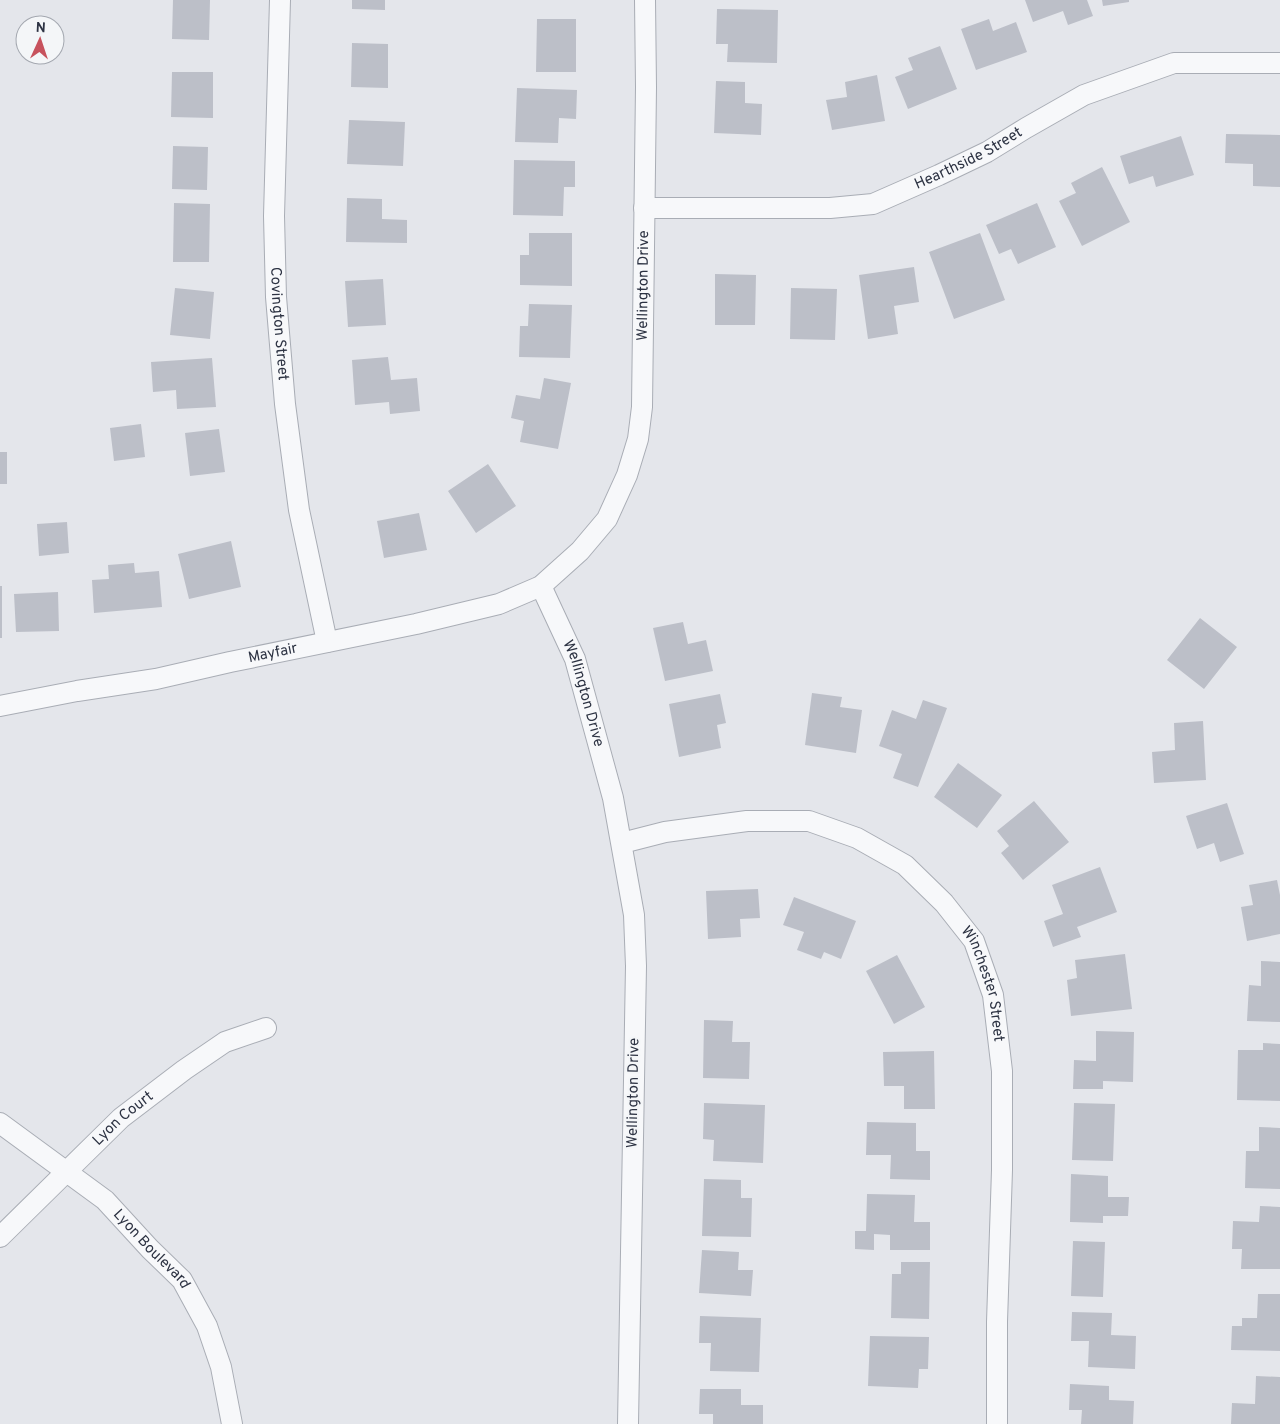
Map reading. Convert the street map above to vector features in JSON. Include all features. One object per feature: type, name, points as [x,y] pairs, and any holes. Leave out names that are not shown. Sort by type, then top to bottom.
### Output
[{"type":"street","name":"Covington Street","points":[[280,0],[274,216],[276,297],[285,404],[299,510],[327,642]]},
{"type":"street","name":"Wellington Drive","points":[[628,1424],[636,966],[634,915],[613,798],[576,659],[541,586],[580,551],[607,519],[627,475],[638,439],[642,407],[646,87],[645,0]]},
{"type":"street","name":"Hearthside Street","points":[[644,208],[830,208],[873,204],[987,152],[1084,95],[1174,63],[1280,63]]},
{"type":"street","name":"Mayfair","points":[[0,706],[77,691],[156,679],[416,624],[498,604],[541,586]]},
{"type":"street","name":"Winchester Street","points":[[622,843],[665,832],[747,821],[809,821],[857,838],[904,865],[944,903],[974,941],[993,995],[1002,1071],[997,1424]]},
{"type":"street","name":"Lyon Court","points":[[0,1237],[120,1118],[225,1042],[266,1028]]},
{"type":"street","name":"Lyon Boulevard","points":[[0,1123],[105,1200],[150,1249],[182,1280],[207,1326],[221,1367],[232,1424]]},
{"type":"building","points":[[173,0],[210,0],[209,40],[172,39]]},
{"type":"building","points":[[352,0],[385,0],[385,10],[352,9]]},
{"type":"building","points":[[1025,0],[1087,0],[1093,16],[1068,25],[1063,11],[1033,22]]},
{"type":"building","points":[[1102,0],[1129,0],[1129,2],[1103,6]]},
{"type":"building","points":[[717,9],[778,10],[777,63],[727,62],[728,44],[716,44]]},
{"type":"building","points":[[537,19],[576,19],[576,72],[536,72]]},
{"type":"building","points":[[989,19],[993,31],[1016,22],[1027,52],[976,70],[961,29]]},
{"type":"building","points":[[352,43],[388,44],[388,88],[351,87]]},
{"type":"building","points":[[940,46],[957,89],[908,109],[895,77],[913,70],[908,58]]},
{"type":"building","points":[[172,72],[213,72],[213,118],[171,117]]},
{"type":"building","points":[[877,75],[885,121],[832,130],[826,100],[847,97],[845,82]]},
{"type":"building","points":[[716,81],[745,82],[745,103],[762,104],[761,135],[714,133]]},
{"type":"building","points":[[517,88],[577,90],[576,119],[559,118],[558,143],[515,142]]},
{"type":"building","points":[[349,120],[405,122],[403,166],[347,164]]},
{"type":"building","points":[[1226,134],[1280,135],[1280,187],[1253,186],[1253,164],[1225,163]]},
{"type":"building","points":[[1181,136],[1194,175],[1156,187],[1153,176],[1129,184],[1120,156]]},
{"type":"building","points":[[173,146],[208,147],[207,190],[172,189]]},
{"type":"building","points":[[514,160],[575,161],[575,187],[564,187],[563,216],[513,215]]},
{"type":"building","points":[[1102,167],[1130,222],[1082,246],[1059,201],[1076,193],[1071,183]]},
{"type":"building","points":[[347,198],[382,199],[382,219],[407,220],[407,243],[346,242]]},
{"type":"building","points":[[174,203],[210,204],[209,262],[173,262]]},
{"type":"building","points":[[1037,203],[1056,247],[1018,264],[1011,249],[999,254],[986,225]]},
{"type":"building","points":[[529,233],[572,233],[572,286],[520,285],[520,255],[529,255]]},
{"type":"building","points":[[980,233],[1005,300],[954,319],[929,252]]},
{"type":"building","points":[[914,267],[919,302],[894,306],[898,334],[868,339],[859,275]]},
{"type":"building","points":[[715,274],[756,275],[755,325],[715,325]]},
{"type":"building","points":[[383,279],[386,325],[348,327],[345,281]]},
{"type":"building","points":[[175,288],[214,292],[210,339],[170,335]]},
{"type":"building","points":[[791,288],[837,289],[835,340],[790,339]]},
{"type":"building","points":[[529,304],[572,305],[570,358],[519,357],[520,326],[528,326]]},
{"type":"building","points":[[388,357],[391,380],[417,378],[420,411],[390,414],[389,402],[355,405],[352,360]]},
{"type":"building","points":[[212,358],[216,407],[177,409],[176,390],[153,392],[151,362]]},
{"type":"building","points":[[544,378],[571,383],[558,449],[520,442],[524,421],[511,418],[516,395],[540,399]]},
{"type":"building","points":[[141,424],[145,457],[114,461],[110,428]]},
{"type":"building","points":[[219,429],[225,472],[190,476],[185,433]]},
{"type":"building","points":[[0,452],[7,452],[7,484],[0,484]]},
{"type":"building","points":[[488,464],[516,506],[476,533],[448,491]]},
{"type":"building","points":[[419,513],[427,550],[384,558],[377,521]]},
{"type":"building","points":[[67,522],[69,553],[39,556],[37,524]]},
{"type":"building","points":[[231,541],[241,587],[189,599],[178,554]]},
{"type":"building","points":[[134,563],[135,573],[159,571],[162,607],[94,613],[92,580],[109,579],[108,565]]},
{"type":"building","points":[[0,586],[2,586],[2,638],[0,638]]},
{"type":"building","points":[[58,592],[59,631],[16,632],[14,594]]},
{"type":"building","points":[[1200,618],[1237,647],[1204,689],[1167,660]]},
{"type":"building","points":[[683,622],[688,644],[706,640],[713,671],[665,681],[653,628]]},
{"type":"building","points":[[812,693],[842,697],[840,707],[862,710],[856,753],[805,745]]},
{"type":"building","points":[[720,694],[726,723],[717,725],[721,748],[679,757],[669,704]]},
{"type":"building","points":[[923,700],[947,708],[918,787],[893,778],[902,754],[879,746],[892,710],[916,719]]},
{"type":"building","points":[[1203,721],[1206,780],[1154,783],[1152,752],[1175,750],[1174,723]]},
{"type":"building","points":[[958,763],[1002,795],[977,828],[934,797]]},
{"type":"building","points":[[1034,801],[1069,842],[1023,880],[1001,853],[1009,846],[997,831]]},
{"type":"building","points":[[1227,803],[1244,854],[1220,862],[1214,843],[1197,849],[1186,816]]},
{"type":"building","points":[[1100,867],[1117,912],[1077,927],[1081,937],[1053,947],[1044,921],[1063,914],[1052,885]]},
{"type":"building","points":[[1277,880],[1280,895],[1280,934],[1247,941],[1241,907],[1253,905],[1249,885]]},
{"type":"building","points":[[758,889],[760,918],[740,919],[741,937],[708,939],[706,891]]},
{"type":"building","points":[[794,897],[856,921],[841,959],[824,952],[821,959],[797,950],[804,932],[783,925]]},
{"type":"building","points":[[1125,954],[1132,1009],[1071,1016],[1067,980],[1077,978],[1075,960]]},
{"type":"building","points":[[897,955],[925,1007],[894,1024],[866,971]]},
{"type":"building","points":[[1261,961],[1280,962],[1280,1022],[1247,1021],[1249,985],[1261,986]]},
{"type":"building","points":[[704,1020],[733,1021],[732,1042],[750,1042],[749,1079],[703,1078]]},
{"type":"building","points":[[1096,1031],[1134,1032],[1133,1082],[1103,1081],[1103,1089],[1073,1089],[1074,1060],[1096,1061]]},
{"type":"building","points":[[1263,1043],[1280,1044],[1280,1101],[1237,1100],[1238,1050],[1263,1050]]},
{"type":"building","points":[[934,1051],[935,1109],[904,1109],[904,1086],[884,1086],[883,1052]]},
{"type":"building","points":[[704,1103],[765,1105],[763,1163],[713,1161],[714,1140],[703,1139]]},
{"type":"building","points":[[1074,1103],[1115,1104],[1113,1161],[1072,1160]]},
{"type":"building","points":[[867,1122],[916,1123],[916,1151],[930,1151],[930,1180],[890,1179],[891,1155],[866,1155]]},
{"type":"building","points":[[1259,1127],[1280,1128],[1280,1189],[1245,1188],[1246,1151],[1259,1151]]},
{"type":"building","points":[[1071,1174],[1108,1176],[1108,1197],[1129,1197],[1128,1216],[1103,1216],[1103,1223],[1070,1222]]},
{"type":"building","points":[[704,1179],[741,1180],[741,1198],[752,1198],[751,1237],[702,1236]]},
{"type":"building","points":[[867,1194],[915,1195],[914,1222],[930,1222],[930,1250],[890,1250],[890,1235],[874,1234],[874,1250],[855,1249],[855,1231],[866,1231]]},
{"type":"building","points":[[1260,1206],[1280,1207],[1280,1269],[1241,1269],[1242,1249],[1232,1249],[1233,1221],[1259,1222]]},
{"type":"building","points":[[1073,1241],[1105,1242],[1103,1297],[1071,1296]]},
{"type":"building","points":[[702,1250],[739,1252],[738,1270],[753,1270],[751,1296],[699,1293]]},
{"type":"building","points":[[901,1262],[930,1262],[929,1319],[891,1318],[892,1274],[901,1274]]},
{"type":"building","points":[[1258,1294],[1280,1294],[1280,1351],[1231,1350],[1232,1326],[1242,1326],[1242,1318],[1257,1318]]},
{"type":"building","points":[[1072,1312],[1112,1313],[1111,1335],[1136,1336],[1135,1369],[1088,1367],[1089,1341],[1071,1341]]},
{"type":"building","points":[[700,1316],[761,1318],[759,1372],[710,1371],[711,1343],[699,1343]]},
{"type":"building","points":[[870,1336],[929,1337],[928,1369],[919,1369],[918,1388],[868,1386]]},
{"type":"building","points":[[1256,1376],[1280,1377],[1280,1424],[1231,1424],[1232,1403],[1255,1404]]},
{"type":"building","points":[[1070,1384],[1109,1386],[1109,1400],[1134,1401],[1133,1424],[1081,1424],[1082,1410],[1069,1410]]},
{"type":"building","points":[[700,1389],[741,1389],[741,1405],[763,1405],[763,1424],[713,1424],[713,1414],[699,1414]]}]
